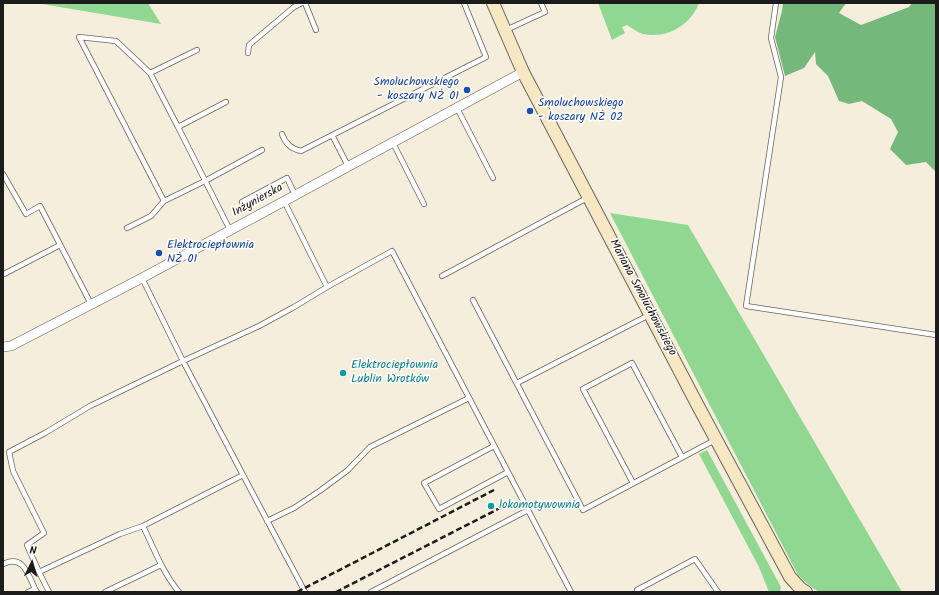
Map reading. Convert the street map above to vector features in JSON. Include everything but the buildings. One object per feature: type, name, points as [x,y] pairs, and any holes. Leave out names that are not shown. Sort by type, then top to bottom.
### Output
[{"type":"street","name":"Mariana Smoluchowskiego","points":[[493,3],[523,72],[716,439],[790,577],[800,591]]},
{"type":"street","name":"Inżynierska","points":[[3,348],[11,346],[142,278],[523,72]]},
{"type":"lane","points":[[248,53],[249,45],[294,7],[302,3]]},
{"type":"lane","points":[[305,3],[316,30]]},
{"type":"lane","points":[[282,134],[288,145],[301,151],[486,57],[464,3]]},
{"type":"lane","points":[[504,31],[545,12],[541,3]]},
{"type":"lane","points":[[776,3],[771,38],[781,78],[746,306],[936,335]]},
{"type":"lane","points":[[164,200],[79,37],[116,41],[150,73],[230,230]]},
{"type":"lane","points":[[150,73],[197,50]]},
{"type":"lane","points":[[178,128],[226,102]]},
{"type":"lane","points":[[457,108],[493,178]]},
{"type":"lane","points":[[332,135],[348,166]]},
{"type":"lane","points":[[393,143],[424,204]]},
{"type":"lane","points":[[127,228],[151,216],[164,200],[206,182],[262,150]]},
{"type":"lane","points":[[3,174],[26,214],[40,206],[91,304]]},
{"type":"lane","points":[[242,202],[287,178],[295,195]]},
{"type":"lane","points":[[442,276],[589,197]]},
{"type":"lane","points":[[284,201],[327,287]]},
{"type":"lane","points":[[4,274],[60,245]]},
{"type":"lane","points":[[49,592],[27,545],[44,533],[13,471],[9,452],[45,433],[90,406],[259,326],[392,251],[571,592]]},
{"type":"lane","points":[[142,278],[183,361],[305,592]]},
{"type":"lane","points":[[472,300],[583,510],[716,439]]},
{"type":"lane","points":[[517,383],[650,314]]},
{"type":"lane","points":[[633,483],[583,389],[632,363],[682,457]]},
{"type":"lane","points":[[267,521],[294,508],[321,490],[348,470],[370,447],[469,398]]},
{"type":"lane","points":[[494,446],[424,482],[439,509],[508,472]]},
{"type":"lane","points":[[39,572],[120,534],[143,526],[243,475]]},
{"type":"lane","points":[[371,592],[528,510]]},
{"type":"lane","points":[[143,526],[161,565],[179,592]]},
{"type":"lane","points":[[637,590],[695,559],[718,592]]},
{"type":"lane","points":[[3,564],[9,561],[16,561],[25,566],[36,590],[28,592]]},
{"type":"lane","points":[[105,592],[112,591],[161,565]]},
{"type":"green space","points":[[36,3],[148,3],[161,24]]},
{"type":"green space","points":[[598,3],[699,3],[690,18],[677,29],[652,35],[643,34],[627,25],[622,27],[625,33],[612,40]]},
{"type":"green space","points":[[783,3],[846,3],[839,13],[861,25],[909,7],[912,3],[936,3],[936,172],[926,162],[906,165],[890,149],[898,132],[891,119],[862,101],[849,104],[839,101],[828,76],[816,64],[815,52],[804,68],[785,76],[775,37]]},
{"type":"green space","points":[[610,213],[688,225],[902,592],[819,592],[798,575]]},
{"type":"green space","points":[[707,450],[781,587],[780,592],[769,592],[759,567],[699,454]]},
{"type":"railway","points":[[297,592],[494,490]]},
{"type":"railway","points":[[336,592],[504,506]]},
{"type":"place","name":"Smoluchowskiego - koszary NŻ 01","points":[[467,90]]},
{"type":"place","name":"Smoluchowskiego - koszary NŻ 02","points":[[530,111]]},
{"type":"place","name":"Elektrociepłownia NŻ 01","points":[[159,253]]},
{"type":"place","name":"Elektrociepłownia Lublin Wrotków","points":[[343,373]]},
{"type":"place","name":"lokomotywownia","points":[[491,506]]}]
